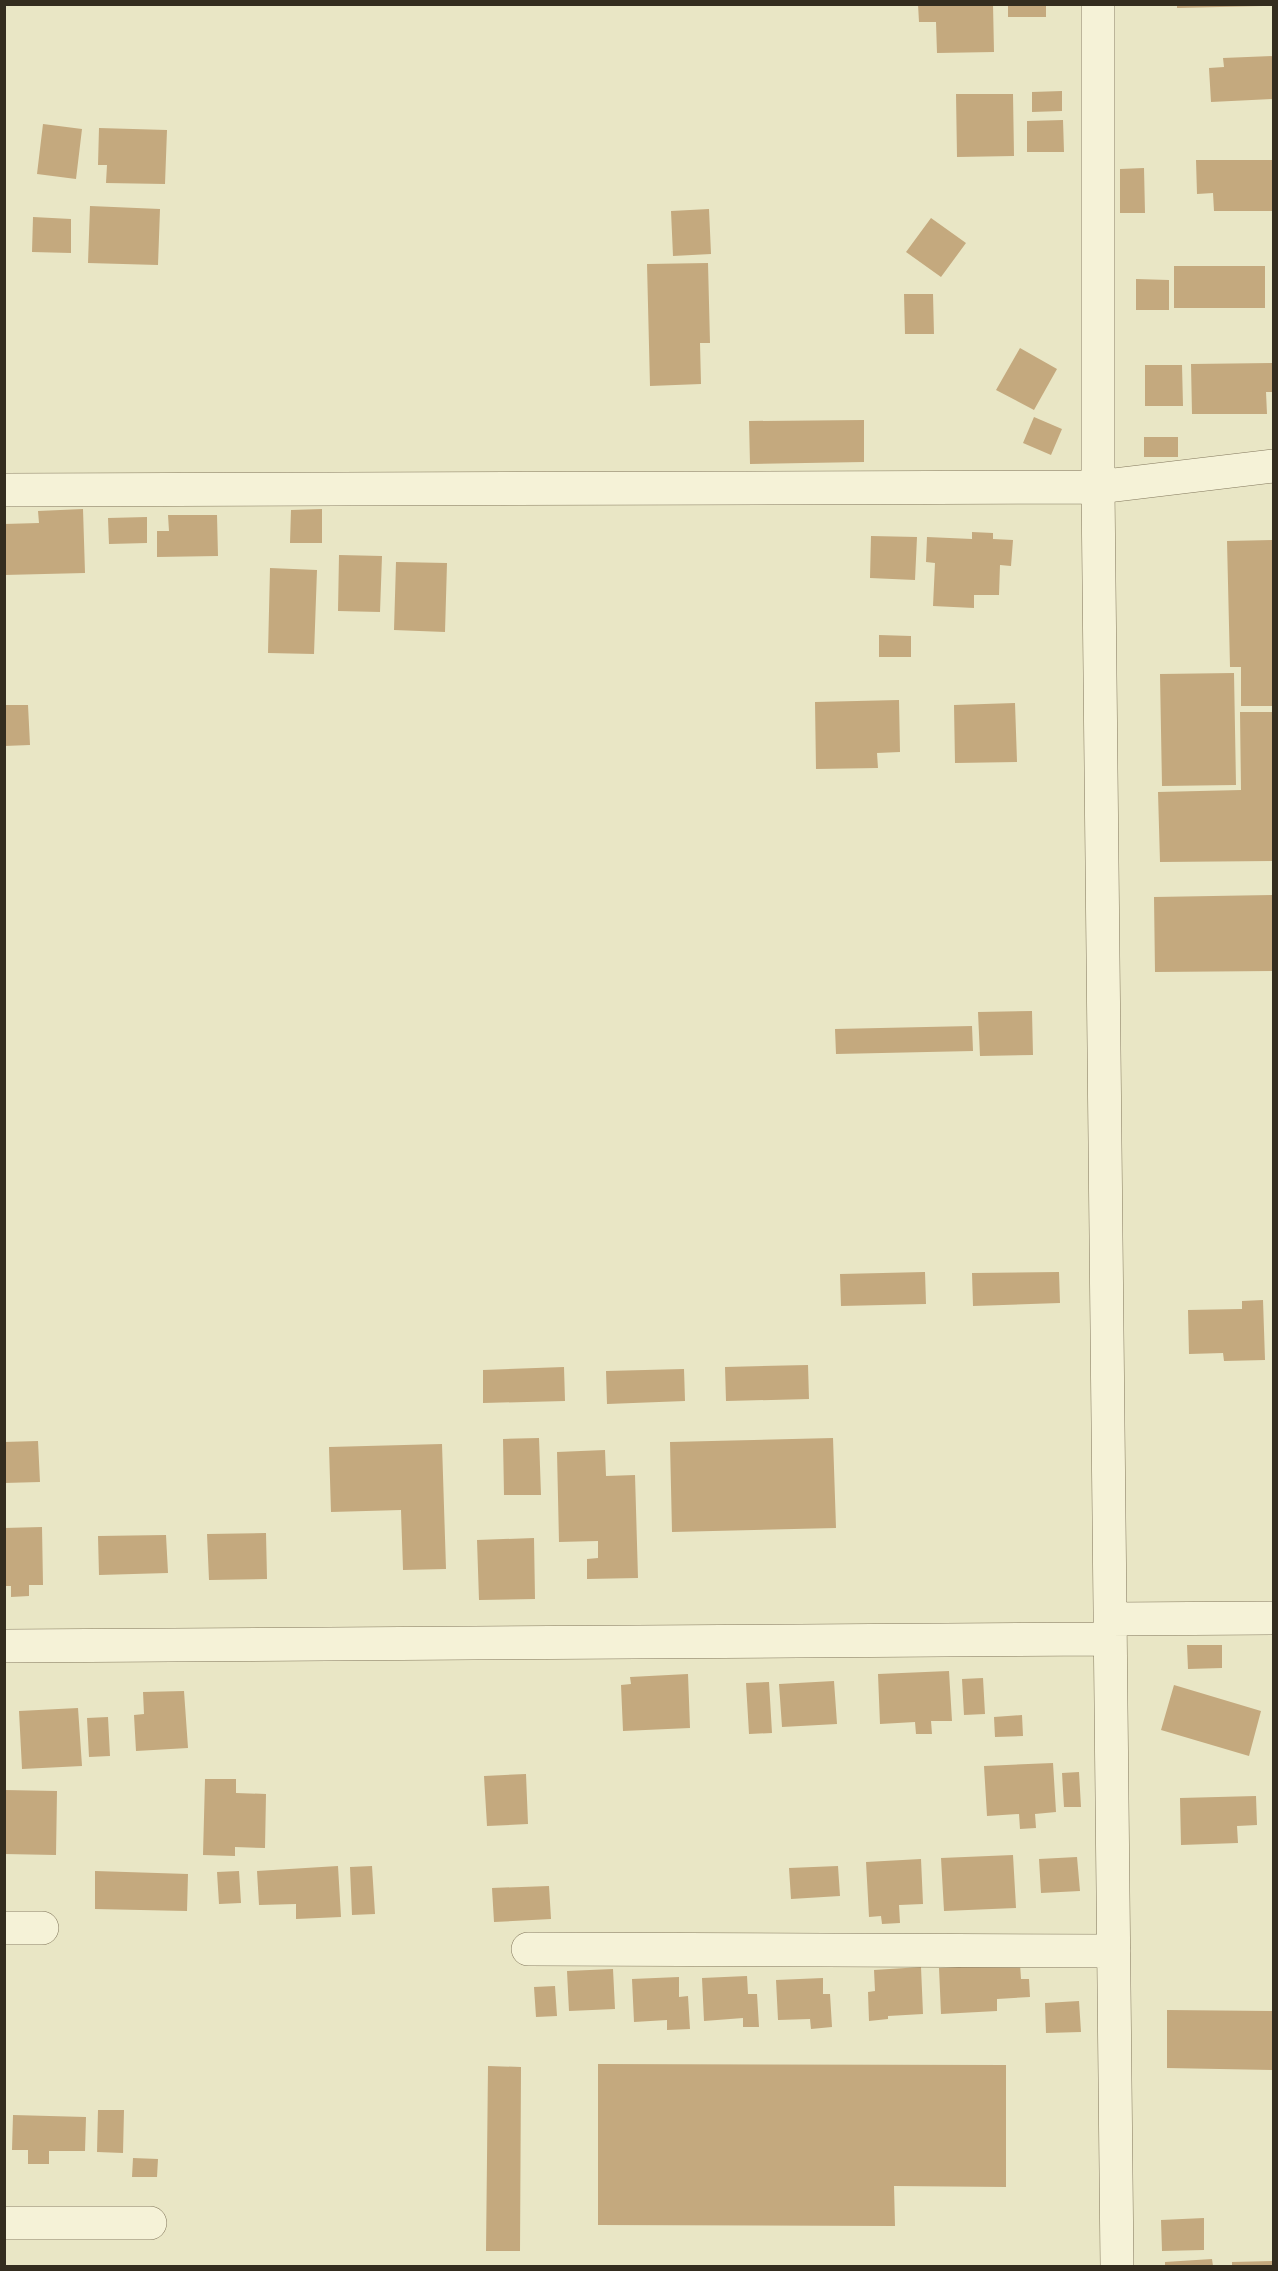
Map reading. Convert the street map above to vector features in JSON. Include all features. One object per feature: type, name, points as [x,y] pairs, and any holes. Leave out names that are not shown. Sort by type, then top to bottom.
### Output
[{"type":"street","points":[[1098,4],[1098,487],[1117,2266]]},
{"type":"street","points":[[4,490],[1098,487],[1274,466]]},
{"type":"street","points":[[4,1646],[1110,1629],[1274,1618]]},
{"type":"street","points":[[4,1928],[42,1928]]},
{"type":"street","points":[[528,1949],[1114,1951]]},
{"type":"street","points":[[4,2223],[150,2223]]},
{"type":"building","points":[[918,4],[993,4],[994,52],[937,53],[936,22],[919,22]]},
{"type":"building","points":[[1008,4],[1046,4],[1046,17],[1008,17]]},
{"type":"building","points":[[1177,4],[1263,4],[1263,6],[1177,8]]},
{"type":"building","points":[[1274,56],[1274,99],[1211,102],[1209,68],[1224,67],[1223,58]]},
{"type":"building","points":[[1062,91],[1062,111],[1032,112],[1032,92]]},
{"type":"building","points":[[956,94],[1013,94],[1014,156],[957,157]]},
{"type":"building","points":[[1063,120],[1064,152],[1027,152],[1027,121]]},
{"type":"building","points":[[43,124],[82,129],[76,179],[37,174]]},
{"type":"building","points":[[99,128],[167,130],[165,184],[106,183],[107,165],[98,165]]},
{"type":"building","points":[[1196,160],[1274,160],[1274,211],[1214,211],[1213,193],[1197,194]]},
{"type":"building","points":[[1144,168],[1145,213],[1120,213],[1120,169]]},
{"type":"building","points":[[90,206],[160,209],[158,265],[88,263]]},
{"type":"building","points":[[709,209],[711,254],[673,256],[671,211]]},
{"type":"building","points":[[33,217],[71,219],[71,253],[32,252]]},
{"type":"building","points":[[931,218],[966,243],[941,277],[906,252]]},
{"type":"building","points":[[708,263],[710,343],[700,343],[701,384],[650,386],[647,264]]},
{"type":"building","points":[[1174,266],[1265,266],[1265,308],[1174,308]]},
{"type":"building","points":[[1136,279],[1169,280],[1169,310],[1136,310]]},
{"type":"building","points":[[904,294],[933,294],[934,334],[905,334]]},
{"type":"building","points":[[1020,348],[1057,369],[1034,410],[996,390]]},
{"type":"building","points":[[1274,363],[1274,392],[1266,392],[1267,414],[1192,414],[1191,364]]},
{"type":"building","points":[[1145,365],[1182,365],[1183,406],[1145,406]]},
{"type":"building","points":[[1034,417],[1062,429],[1051,455],[1023,443]]},
{"type":"building","points":[[864,420],[864,462],[750,464],[749,421]]},
{"type":"building","points":[[1144,437],[1178,437],[1178,457],[1144,457]]},
{"type":"building","points":[[83,509],[85,573],[4,575],[4,524],[39,523],[38,511]]},
{"type":"building","points":[[322,509],[322,543],[290,543],[291,510]]},
{"type":"building","points":[[168,515],[217,515],[218,556],[157,557],[157,531],[169,531]]},
{"type":"building","points":[[147,517],[147,543],[109,544],[108,518]]},
{"type":"building","points":[[972,532],[993,533],[993,539],[1013,540],[1011,566],[1000,565],[999,595],[974,595],[974,608],[933,606],[935,563],[926,562],[927,537],[972,539]]},
{"type":"building","points":[[871,536],[917,537],[915,580],[870,578]]},
{"type":"building","points":[[1274,540],[1274,706],[1241,706],[1241,667],[1230,667],[1227,541]]},
{"type":"building","points":[[339,555],[382,556],[380,612],[338,611]]},
{"type":"building","points":[[396,562],[447,563],[445,632],[394,630]]},
{"type":"building","points":[[270,568],[317,570],[314,654],[268,653]]},
{"type":"building","points":[[879,635],[911,636],[911,657],[879,657]]},
{"type":"building","points":[[1234,673],[1236,785],[1162,786],[1160,674]]},
{"type":"building","points":[[899,700],[900,752],[877,753],[878,768],[816,769],[815,702]]},
{"type":"building","points":[[1015,703],[1017,762],[955,763],[954,705]]},
{"type":"building","points":[[4,705],[28,705],[30,745],[4,746]]},
{"type":"building","points":[[1240,712],[1274,712],[1274,861],[1160,862],[1158,792],[1241,790]]},
{"type":"building","points":[[1274,895],[1274,971],[1155,972],[1154,897]]},
{"type":"building","points":[[1032,1011],[1033,1055],[980,1056],[978,1012]]},
{"type":"building","points":[[972,1026],[973,1051],[836,1054],[835,1029]]},
{"type":"building","points":[[925,1272],[926,1304],[841,1306],[840,1274]]},
{"type":"building","points":[[1059,1272],[1060,1303],[973,1306],[972,1273]]},
{"type":"building","points":[[1263,1300],[1265,1360],[1224,1361],[1223,1353],[1189,1354],[1188,1310],[1242,1309],[1242,1301]]},
{"type":"building","points":[[808,1365],[809,1399],[726,1401],[725,1367]]},
{"type":"building","points":[[564,1367],[565,1401],[483,1403],[483,1370]]},
{"type":"building","points":[[684,1369],[685,1401],[607,1404],[606,1371]]},
{"type":"building","points":[[539,1438],[541,1495],[504,1495],[503,1439]]},
{"type":"building","points":[[833,1438],[836,1528],[672,1532],[670,1442]]},
{"type":"building","points":[[38,1441],[40,1482],[4,1483],[4,1442]]},
{"type":"building","points":[[442,1444],[446,1569],[403,1570],[401,1510],[331,1512],[329,1447]]},
{"type":"building","points":[[605,1450],[606,1476],[635,1475],[638,1578],[587,1579],[587,1559],[598,1558],[598,1541],[559,1542],[557,1452]]},
{"type":"building","points":[[42,1527],[43,1585],[29,1585],[29,1596],[11,1597],[11,1586],[4,1586],[4,1528]]},
{"type":"building","points":[[266,1533],[267,1579],[209,1580],[207,1534]]},
{"type":"building","points":[[166,1535],[168,1573],[99,1575],[98,1536]]},
{"type":"building","points":[[534,1538],[535,1599],[479,1600],[477,1540]]},
{"type":"building","points":[[1187,1645],[1222,1645],[1222,1668],[1188,1669]]},
{"type":"building","points":[[949,1671],[952,1721],[931,1721],[932,1734],[916,1734],[915,1722],[880,1724],[878,1674]]},
{"type":"building","points":[[688,1674],[690,1728],[623,1731],[621,1685],[631,1684],[630,1677]]},
{"type":"building","points":[[983,1678],[985,1714],[964,1715],[962,1679]]},
{"type":"building","points":[[834,1681],[837,1724],[782,1727],[779,1684]]},
{"type":"building","points":[[769,1682],[772,1733],[749,1734],[746,1683]]},
{"type":"building","points":[[1174,1685],[1261,1711],[1249,1756],[1161,1730]]},
{"type":"building","points":[[184,1691],[188,1748],[136,1751],[134,1715],[144,1714],[143,1692]]},
{"type":"building","points":[[78,1708],[82,1766],[22,1769],[19,1711]]},
{"type":"building","points":[[1022,1715],[1023,1736],[995,1737],[994,1717]]},
{"type":"building","points":[[108,1717],[110,1756],[89,1757],[87,1718]]},
{"type":"building","points":[[1053,1763],[1056,1812],[1035,1814],[1036,1828],[1020,1829],[1019,1814],[987,1816],[984,1766]]},
{"type":"building","points":[[1079,1772],[1081,1807],[1064,1807],[1062,1773]]},
{"type":"building","points":[[526,1774],[528,1824],[487,1826],[484,1776]]},
{"type":"building","points":[[205,1779],[236,1779],[236,1793],[266,1794],[265,1848],[235,1847],[235,1856],[203,1855]]},
{"type":"building","points":[[4,1790],[57,1791],[56,1855],[4,1854]]},
{"type":"building","points":[[1256,1796],[1257,1825],[1237,1826],[1238,1843],[1181,1845],[1180,1798]]},
{"type":"building","points":[[1013,1855],[1016,1908],[944,1911],[941,1858]]},
{"type":"building","points":[[1077,1857],[1080,1891],[1041,1893],[1039,1859]]},
{"type":"building","points":[[921,1859],[923,1904],[899,1905],[900,1923],[882,1924],[881,1916],[869,1917],[866,1862]]},
{"type":"building","points":[[338,1866],[341,1917],[296,1919],[296,1904],[259,1905],[257,1871]]},
{"type":"building","points":[[372,1866],[375,1914],[352,1915],[350,1867]]},
{"type":"building","points":[[838,1866],[840,1896],[791,1899],[789,1868]]},
{"type":"building","points":[[95,1871],[188,1874],[187,1911],[95,1909]]},
{"type":"building","points":[[239,1871],[241,1903],[219,1904],[217,1872]]},
{"type":"building","points":[[549,1886],[551,1919],[494,1922],[492,1888]]},
{"type":"building","points":[[1020,1964],[1021,1979],[1029,1979],[1030,1997],[997,1999],[997,2011],[941,2014],[939,1968]]},
{"type":"building","points":[[921,1967],[923,2014],[888,2016],[888,2019],[869,2021],[868,1992],[875,1991],[874,1970]]},
{"type":"building","points":[[613,1969],[615,2009],[569,2011],[567,1971]]},
{"type":"building","points":[[747,1976],[748,1994],[757,1994],[759,2027],[743,2027],[743,2018],[704,2021],[702,1978]]},
{"type":"building","points":[[679,1977],[679,1997],[688,1996],[690,2029],[667,2030],[667,2020],[634,2022],[632,1979]]},
{"type":"building","points":[[823,1978],[823,1994],[830,1994],[832,2027],[811,2029],[810,2019],[778,2020],[776,1980]]},
{"type":"building","points":[[555,1986],[557,2016],[536,2017],[534,1987]]},
{"type":"building","points":[[1079,2001],[1081,2032],[1046,2033],[1045,2003]]},
{"type":"building","points":[[1167,2010],[1274,2011],[1274,2070],[1167,2068]]},
{"type":"building","points":[[598,2064],[1006,2065],[1006,2187],[894,2186],[895,2226],[598,2225]]},
{"type":"building","points":[[488,2066],[521,2067],[520,2251],[486,2251]]},
{"type":"building","points":[[98,2110],[124,2110],[123,2153],[97,2152]]},
{"type":"building","points":[[13,2115],[86,2117],[85,2151],[49,2151],[49,2164],[28,2164],[28,2150],[12,2150]]},
{"type":"building","points":[[133,2158],[158,2159],[157,2177],[132,2177]]},
{"type":"building","points":[[1204,2218],[1204,2250],[1162,2251],[1161,2220]]},
{"type":"building","points":[[1212,2259],[1213,2266],[1165,2266],[1165,2262]]},
{"type":"building","points":[[1274,2261],[1274,2266],[1232,2266],[1232,2262]]}]
